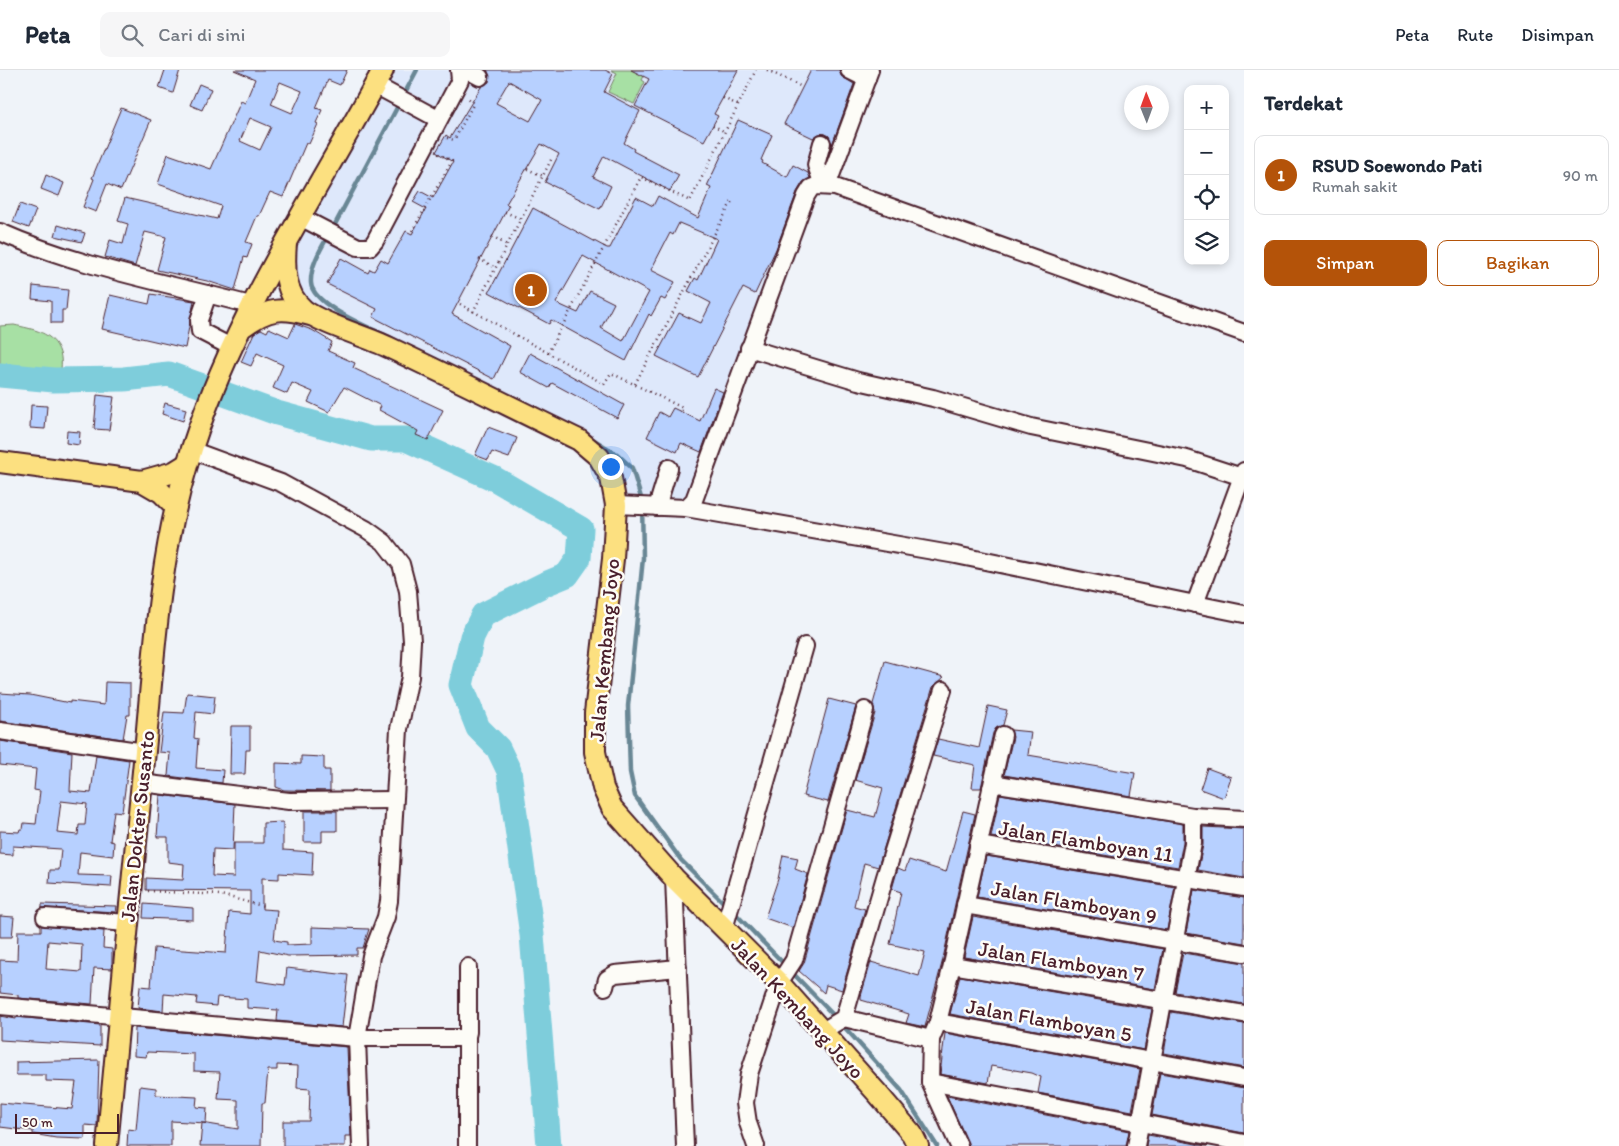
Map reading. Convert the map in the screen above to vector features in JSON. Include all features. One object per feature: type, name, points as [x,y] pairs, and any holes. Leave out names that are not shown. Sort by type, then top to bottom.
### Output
[{"type":"main road","name":"Jalan Dokter Susanto","points":[[107,1146],[159,603],[175,506],[198,430],[230,353],[300,217],[379,77]]},
{"type":"main road","points":[[286,243],[284,267],[287,282],[294,298],[310,313]]},
{"type":"main road","name":"Jalan Kembang Joyo","points":[[243,327],[266,312],[286,310],[310,313],[386,346],[579,440],[599,457],[611,478],[616,505],[613,558],[596,713],[595,752],[603,788],[612,808],[674,878],[779,983],[901,1121],[912,1134],[918,1146]]},
{"type":"main road","points":[[142,481],[174,472],[189,457]]},
{"type":"main road","points":[[0,462],[142,481],[161,492],[175,506]]},
{"type":"street","points":[[300,217],[358,246],[370,246],[375,241],[460,80],[459,70]]},
{"type":"street","points":[[686,508],[694,500],[806,196],[811,188],[826,181],[868,74],[849,70]]},
{"type":"street","points":[[379,77],[438,119]]},
{"type":"street","points":[[822,143],[816,165],[826,181],[1000,247],[1244,333]]},
{"type":"street","points":[[0,232],[39,250],[81,264],[254,306]]},
{"type":"street","points":[[208,294],[199,320],[200,331],[230,353]]},
{"type":"street","points":[[750,348],[858,381],[933,398],[1031,427],[1187,459],[1243,474],[1196,604]]},
{"type":"street","points":[[189,457],[281,483],[366,529],[384,542],[401,564],[408,591],[412,641],[410,677],[399,729],[394,828],[387,909],[371,956],[357,1038],[361,1146],[373,1146]]},
{"type":"street","points":[[657,507],[670,468]]},
{"type":"street","points":[[616,505],[686,508],[956,555],[1244,614]]},
{"type":"street","points":[[724,929],[806,646]]},
{"type":"street","points":[[821,1032],[844,1018],[885,877],[944,690]]},
{"type":"street","points":[[756,1146],[748,1124],[745,1103],[749,1074],[779,983],[794,960],[865,710]]},
{"type":"street","points":[[0,731],[145,752]]},
{"type":"street","points":[[960,1146],[930,1082],[931,1039],[938,1022],[952,964],[1003,736]]},
{"type":"street","points":[[142,784],[289,801],[394,800]]},
{"type":"street","points":[[991,788],[998,784],[1193,816],[1244,819]]},
{"type":"street","points":[[1136,1146],[1194,843],[1193,816]]},
{"type":"street","name":"Jalan Flamboyan 11","points":[[978,845],[1244,888]]},
{"type":"street","points":[[674,878],[685,1146]]},
{"type":"street","name":"Jalan Flamboyan 9","points":[[965,905],[1244,953]]},
{"type":"street","points":[[44,917],[128,923]]},
{"type":"street","name":"Jalan Flamboyan 7","points":[[952,964],[1244,1014]]},
{"type":"street","points":[[467,1146],[468,968]]},
{"type":"street","points":[[605,987],[607,980],[615,974],[678,968]]},
{"type":"street","points":[[0,1006],[357,1038],[461,1038],[467,1036]]},
{"type":"street","points":[[844,1018],[931,1039]]},
{"type":"street","name":"Jalan Flamboyan 5","points":[[938,1022],[1244,1078]]},
{"type":"street","points":[[930,1082],[1244,1143]]},
{"type":"path","points":[[548,353],[641,177],[690,201],[756,70]]},
{"type":"path","points":[[767,70],[802,87]]},
{"type":"path","points":[[412,231],[452,161],[439,154],[448,137],[454,140],[474,103],[467,99],[473,73]]},
{"type":"path","points":[[723,98],[738,105]]},
{"type":"path","points":[[713,125],[725,132]]},
{"type":"path","points":[[473,312],[552,158]]},
{"type":"path","points":[[527,169],[543,176]]},
{"type":"path","points":[[635,384],[732,201]]},
{"type":"path","points":[[505,212],[521,219]]},
{"type":"path","points":[[492,236],[507,245]]},
{"type":"path","points":[[479,259],[496,268]]},
{"type":"path","points":[[460,304],[604,384],[611,372],[683,408],[681,412]]},
{"type":"path","points":[[131,890],[221,895],[266,907]]},
{"type":"shaded area","points":[[383,70],[878,70],[835,187],[816,186],[694,500],[616,505],[599,457],[316,316],[287,283],[300,217]]},
{"type":"green space","points":[[611,70],[647,70],[642,80],[645,82],[634,104],[608,92],[617,73]]},
{"type":"green space","points":[[14,325],[42,333],[53,340],[61,356],[60,385],[0,383],[0,326]]},
{"type":"building","points":[[165,70],[180,70],[173,93],[159,88]]},
{"type":"building","points":[[234,70],[347,70],[340,85],[328,80],[316,108],[322,110],[316,123],[318,124],[309,144],[306,143],[283,197],[270,192],[259,216],[257,216],[246,242],[252,244],[247,258],[244,257],[235,290],[207,281],[157,270],[166,237],[145,232],[135,266],[105,257],[110,240],[123,244],[128,224],[118,221],[125,198],[217,219],[221,206],[158,184],[168,154],[211,169],[241,101],[245,103],[255,79]],"holes":[[[280,82],[302,91],[292,113],[271,104]],[[250,118],[271,127],[260,150],[240,141]]]},
{"type":"building","points":[[487,70],[605,70],[613,74],[604,92],[640,111],[624,143],[634,149],[633,151],[679,175],[670,191],[604,156],[593,177],[611,186],[600,209],[545,182],[559,154],[541,144],[506,204],[509,205],[452,314],[510,346],[494,379],[373,317],[377,309],[327,284],[341,258],[368,273],[370,269],[374,271],[381,259],[388,263],[406,231],[412,234],[426,209],[413,202],[420,191],[433,198],[453,162],[436,152],[446,135],[450,138],[481,87],[489,82],[490,76]],"holes":[[[509,81],[542,100],[530,121],[496,103]]]},
{"type":"building","points":[[631,70],[738,70],[714,114],[718,116],[704,141],[635,106],[649,79]]},
{"type":"building","points":[[811,70],[839,70],[841,76],[854,84],[832,145],[829,136],[825,134],[819,134],[813,138],[784,124]]},
{"type":"building","points":[[199,84],[211,89],[202,110],[190,105]]},
{"type":"building","points":[[121,108],[151,120],[121,190],[107,184],[96,212],[83,207],[94,179],[92,178]]},
{"type":"building","points":[[738,120],[772,135],[761,160],[763,161],[762,163],[787,177],[793,165],[808,173],[810,178],[803,182],[797,192],[776,249],[755,294],[743,288],[698,377],[656,356],[679,313],[701,323],[711,303],[688,291],[695,278],[698,280],[717,239],[679,223],[673,235],[670,233],[651,270],[675,282],[665,300],[661,298],[651,316],[649,314],[626,361],[551,320],[549,324],[489,292],[533,208],[610,248],[636,197],[653,206],[658,196],[698,218],[711,188],[707,186]],"holes":[[[583,256],[649,292],[623,341],[601,328],[614,303],[590,291],[578,313],[556,303]]]},
{"type":"building","points":[[46,175],[64,183],[59,196],[41,189]]},
{"type":"building","points":[[20,204],[36,210],[29,228],[13,222]]},
{"type":"building","points":[[58,225],[85,233],[82,242],[55,236]]},
{"type":"building","points":[[33,286],[68,290],[66,310],[62,310],[62,323],[51,323],[51,301],[32,299]]},
{"type":"building","points":[[151,294],[194,301],[185,348],[102,329],[110,295],[149,304]]},
{"type":"building","points":[[295,324],[312,330],[332,342],[328,351],[355,363],[353,368],[443,410],[428,440],[416,435],[418,431],[379,410],[381,406],[344,387],[329,412],[308,402],[313,392],[292,383],[287,394],[273,388],[283,365],[257,353],[251,366],[241,362],[254,333],[261,329],[267,332],[269,328],[289,337]]},
{"type":"building","points":[[530,353],[624,405],[617,418],[552,383],[549,388],[520,372]]},
{"type":"building","points":[[714,388],[723,392],[701,452],[681,443],[677,452],[647,437],[659,412],[668,417],[673,408],[700,421]]},
{"type":"building","points":[[97,395],[114,397],[109,430],[94,429]]},
{"type":"building","points":[[165,403],[186,409],[183,421],[162,414]]},
{"type":"building","points":[[31,405],[47,406],[45,429],[30,428]]},
{"type":"building","points":[[488,427],[517,438],[509,458],[492,452],[488,460],[475,455]]},
{"type":"building","points":[[67,431],[80,432],[79,445],[66,443]]},
{"type":"building","points":[[885,661],[944,677],[933,687],[878,867],[864,863],[854,906],[865,909],[842,990],[826,985],[824,993],[799,971],[804,963],[847,810],[875,817],[883,788],[855,780],[875,713],[873,704]]},
{"type":"building","points":[[105,682],[130,683],[130,715],[127,715],[123,739],[0,721],[0,693],[30,695],[70,703],[70,701],[104,705]]},
{"type":"building","points":[[187,693],[215,696],[213,714],[196,712],[194,738],[198,739],[196,768],[223,770],[222,783],[168,776],[170,753],[159,752],[164,712],[184,713]]},
{"type":"building","points":[[829,699],[856,706],[828,802],[803,796]]},
{"type":"building","points":[[988,706],[1007,710],[1003,725],[996,728],[993,733],[981,788],[972,788],[975,765],[933,756],[938,739],[979,748]]},
{"type":"building","points":[[231,726],[250,726],[250,750],[246,750],[245,774],[230,774]]},
{"type":"building","points":[[1011,730],[1031,732],[1028,755],[1135,773],[1131,796],[1004,775],[1013,737]]},
{"type":"building","points":[[0,741],[72,752],[70,791],[91,793],[96,755],[129,760],[122,812],[114,811],[110,841],[114,842],[113,856],[80,852],[78,875],[112,876],[111,887],[49,883],[50,870],[59,870],[61,849],[13,846],[13,855],[0,854],[0,831],[19,832],[20,829],[23,829],[24,823],[36,824],[40,791],[34,790],[36,769],[0,765]],"holes":[[[61,801],[87,804],[85,825],[79,825],[78,835],[57,833]]]},
{"type":"building","points":[[301,756],[324,757],[324,770],[330,770],[330,791],[284,790],[276,787],[276,763],[301,764]]},
{"type":"building","points":[[1207,768],[1231,777],[1224,798],[1200,789]]},
{"type":"building","points":[[1000,794],[1183,824],[1183,842],[1178,867],[991,837]]},
{"type":"building","points":[[160,795],[235,804],[233,850],[213,849],[212,876],[234,877],[234,843],[263,843],[263,823],[283,822],[283,850],[313,852],[312,875],[279,873],[279,879],[262,878],[262,909],[277,910],[274,940],[287,942],[287,945],[312,944],[312,927],[369,929],[363,948],[357,948],[357,955],[288,956],[260,950],[257,981],[285,985],[287,968],[348,975],[342,1027],[277,1021],[278,1010],[247,1008],[247,999],[217,997],[216,1006],[196,1004],[197,997],[164,994],[163,1011],[138,1008],[140,986],[151,987],[154,948],[226,953],[229,912],[250,914],[250,891],[146,890],[146,878],[183,880],[184,864],[168,862],[168,837],[157,837]]},
{"type":"building","points":[[304,811],[337,811],[337,831],[322,831],[322,842],[304,842]]},
{"type":"building","points":[[963,811],[975,814],[942,963],[925,1027],[906,1023],[909,1014],[861,1000],[861,996],[871,962],[919,976],[925,952],[890,944],[901,892],[892,889],[898,868],[905,871],[909,860],[946,872]]},
{"type":"building","points":[[1203,827],[1244,829],[1244,878],[1198,870],[1203,845]]},
{"type":"building","points":[[783,855],[798,858],[795,869],[808,874],[793,928],[765,918],[778,879]]},
{"type":"building","points":[[986,856],[1175,887],[1167,930],[977,897]]},
{"type":"building","points":[[1194,890],[1244,898],[1244,943],[1186,933]]},
{"type":"building","points":[[42,904],[117,906],[116,912],[42,908]]},
{"type":"building","points":[[144,904],[193,908],[193,920],[143,918]]},
{"type":"building","points":[[0,916],[14,917],[12,937],[0,937]]},
{"type":"building","points":[[973,917],[1163,949],[1155,989],[964,957]]},
{"type":"building","points":[[41,926],[104,931],[103,948],[112,949],[112,969],[94,968],[92,1004],[18,998],[18,995],[0,993],[0,960],[17,961],[18,931],[41,931]],"holes":[[[48,941],[82,944],[81,972],[46,969]]]},
{"type":"building","points":[[1183,953],[1244,963],[1244,1004],[1175,992]]},
{"type":"building","points":[[960,976],[1152,1009],[1144,1050],[950,1014]]},
{"type":"building","points":[[1171,1012],[1244,1024],[1244,1068],[1164,1053]]},
{"type":"building","points":[[0,1016],[16,1019],[16,1017],[100,1025],[100,1046],[0,1040]]},
{"type":"building","points":[[135,1028],[347,1047],[351,1136],[345,1136],[345,1146],[283,1146],[283,1121],[309,1121],[310,1089],[297,1088],[298,1066],[277,1065],[277,1070],[268,1070],[265,1103],[262,1103],[261,1146],[200,1146],[202,1123],[238,1129],[238,1100],[218,1099],[220,1072],[194,1071],[194,1054],[147,1052],[146,1057],[134,1056]]},
{"type":"building","points":[[945,1033],[1140,1069],[1132,1111],[1038,1093],[1041,1077],[1032,1073],[991,1066],[988,1083],[940,1074]]},
{"type":"building","points":[[99,1060],[97,1126],[85,1125],[85,1139],[56,1138],[33,1134],[33,1131],[0,1127],[0,1103],[72,1109],[76,1082],[46,1081],[46,1075],[16,1075],[16,1062]]},
{"type":"building","points":[[1160,1073],[1244,1088],[1244,1133],[1152,1115]]},
{"type":"building","points":[[140,1086],[156,1088],[156,1095],[197,1097],[196,1107],[207,1108],[206,1123],[171,1121],[171,1146],[127,1146],[128,1129],[136,1130]]},
{"type":"building","points":[[947,1096],[1129,1131],[1126,1146],[969,1146]]},
{"type":"building","points":[[1148,1135],[1207,1146],[1146,1146]]},
{"type":"waterway","points":[[332,230],[417,70]]},
{"type":"waterway","points":[[328,236],[312,271],[311,283],[314,292],[333,309],[395,340]]},
{"type":"waterway","points":[[0,375],[54,380],[124,379],[169,374],[277,413],[371,439],[406,439],[495,479],[581,529],[579,558],[567,575],[483,615],[472,637],[461,685],[478,728],[498,748],[509,771],[532,935],[549,1146]]},
{"type":"waterway","points":[[594,440],[617,454],[632,468],[642,501],[643,558],[628,706],[630,772],[635,796],[681,860],[727,906]]},
{"type":"waterway","points":[[733,911],[838,1020],[901,1090],[937,1146]]},
{"type":"place","name":"RSUD Soewondo Pati","points":[[531,290]]}]
